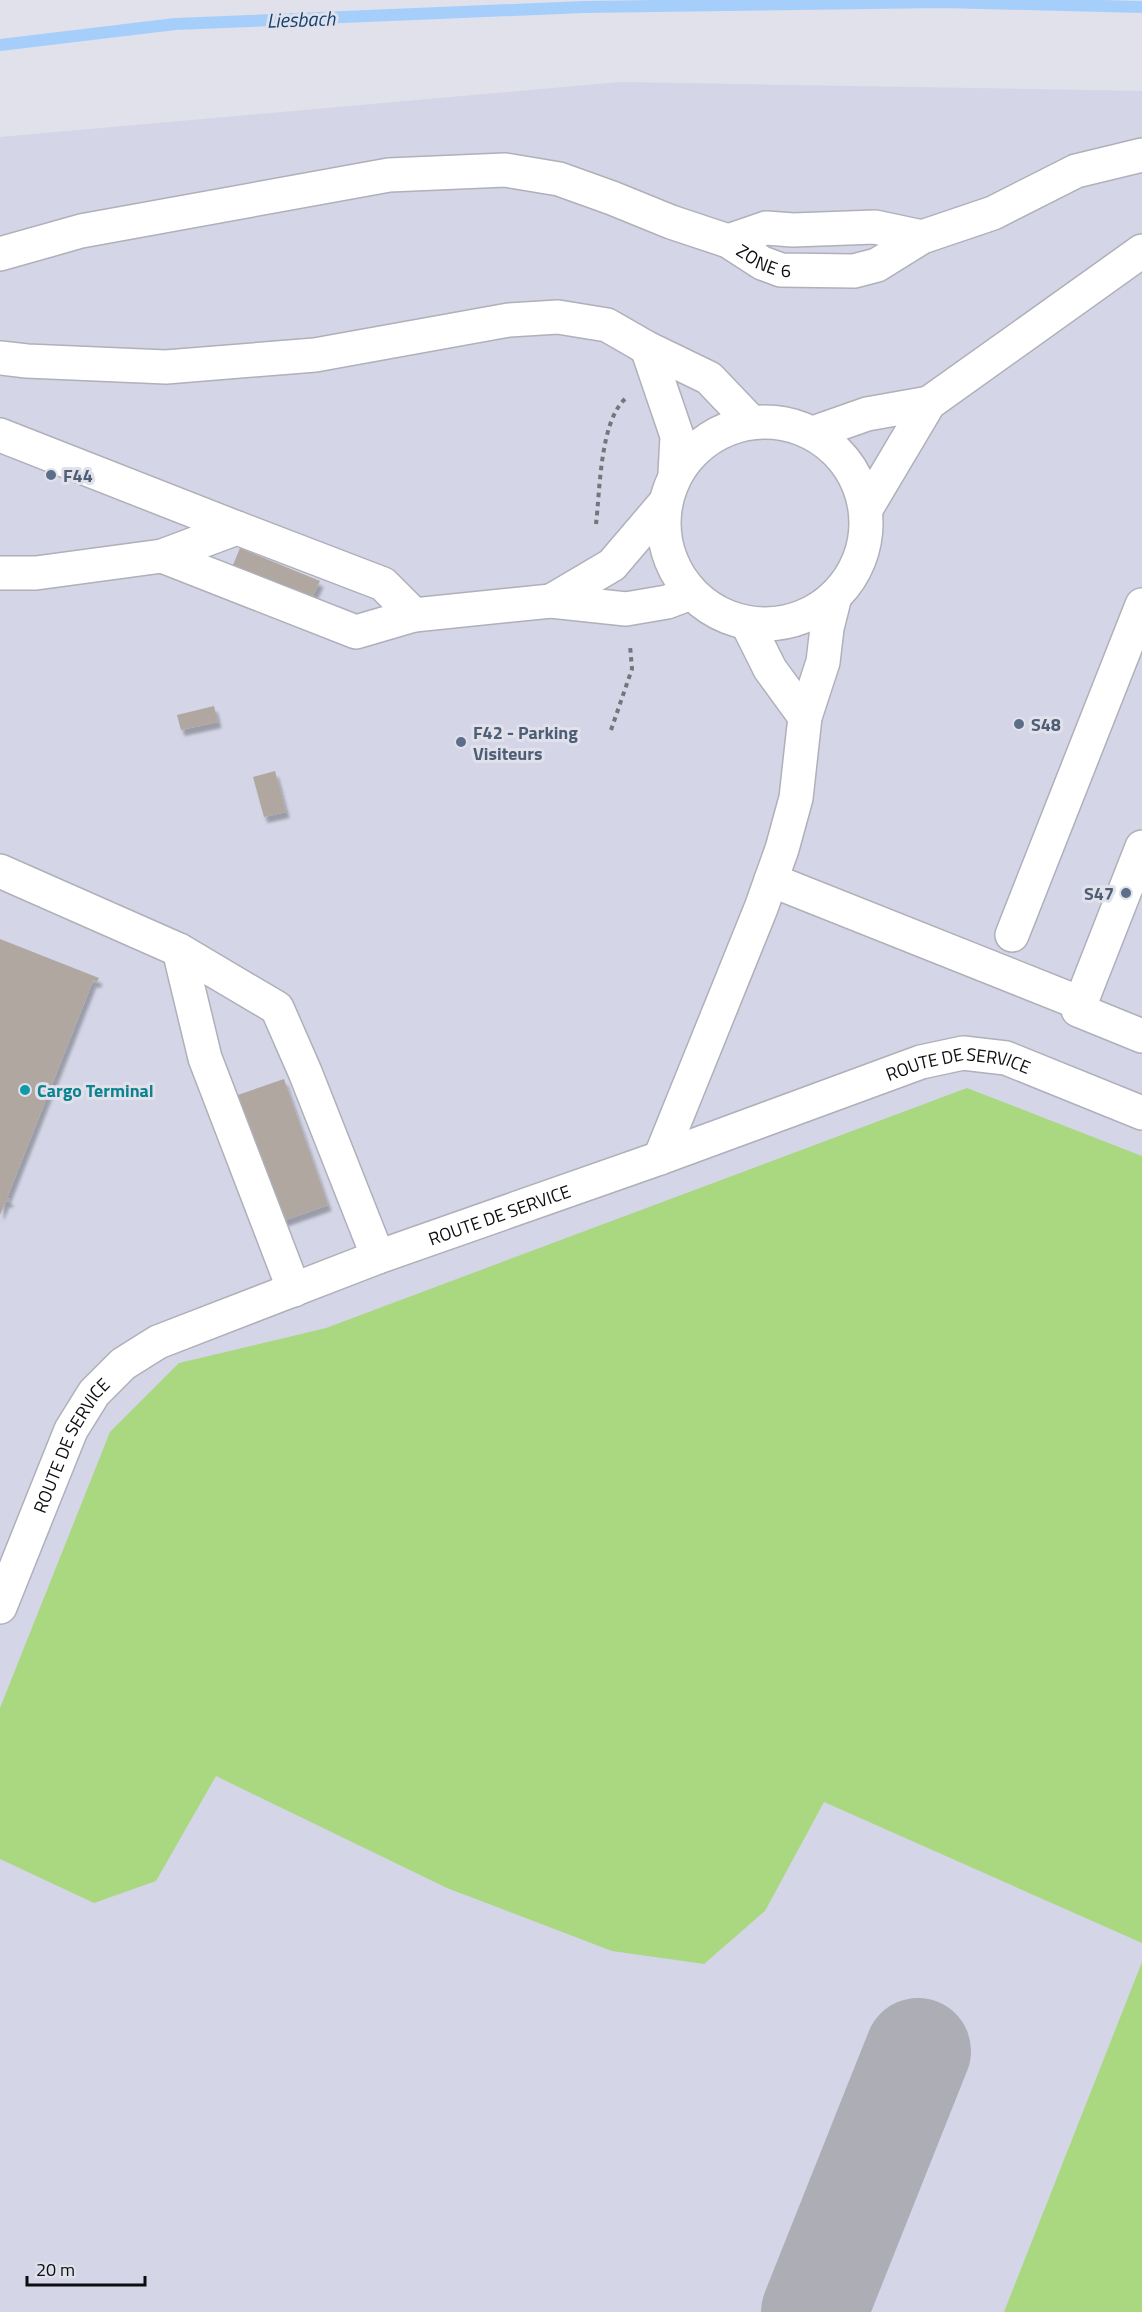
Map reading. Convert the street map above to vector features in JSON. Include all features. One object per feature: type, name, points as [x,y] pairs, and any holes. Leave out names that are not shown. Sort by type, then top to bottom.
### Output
[{"type":"street","name":"ZONE 6","points":[[728,241],[762,263],[781,270],[854,271],[877,265],[922,237],[993,213],[1076,171],[1142,155]]},
{"type":"street","points":[[0,254],[81,231],[389,175],[505,170],[559,179],[728,241]]},
{"type":"street","name":"ZONE 6","points":[[728,241],[766,228],[793,230],[876,227],[922,237]]},
{"type":"street","points":[[866,509],[929,403],[1142,251]]},
{"type":"street","points":[[0,358],[27,362],[166,367],[315,355],[509,320],[558,316],[607,325],[647,348],[709,378],[751,422]]},
{"type":"street","points":[[551,601],[612,565],[670,489],[694,449],[720,431],[751,422],[783,423],[813,433],[838,453],[856,478],[866,509],[865,541],[854,571],[835,596],[809,614],[778,624],[747,622],[716,612],[691,593],[673,567],[664,536],[670,489],[677,436],[647,348]]},
{"type":"street","points":[[813,433],[867,414],[929,403]]},
{"type":"street","points":[[0,435],[383,584],[414,615]]},
{"type":"street","points":[[0,573],[36,573],[162,556],[237,528]]},
{"type":"street","points":[[162,556],[356,632],[414,615],[551,601],[627,609],[667,602],[691,593]]},
{"type":"street","points":[[660,1158],[771,880],[796,798],[805,717],[823,662],[827,628],[835,596]]},
{"type":"street","points":[[1012,935],[1142,605]]},
{"type":"street","points":[[747,622],[770,669],[805,717]]},
{"type":"street","points":[[1142,847],[1078,1010],[1142,1036]]},
{"type":"street","points":[[0,871],[179,950],[277,1008],[305,1072],[378,1257]]},
{"type":"street","points":[[771,880],[1080,1004]]},
{"type":"street","points":[[179,950],[204,1058],[294,1290]]},
{"type":"street","name":"ROUTE DE SERVICE","points":[[0,1607],[71,1430],[94,1393],[123,1364],[158,1342],[378,1257],[660,1158],[921,1062],[963,1053],[1006,1058],[1142,1113]]},
{"type":"path","points":[[612,565],[600,547],[595,532],[608,428],[616,408],[630,395]]},
{"type":"path","points":[[611,730],[632,669],[627,609]]},
{"type":"shaded area","points":[[620,82],[1142,91],[1142,2312],[0,2312],[0,137]]},
{"type":"green space","points":[[967,1088],[1142,1156],[1142,1943],[824,1802],[765,1911],[704,1964],[612,1951],[447,1888],[216,1776],[156,1881],[94,1903],[0,1859],[0,1708],[110,1432],[179,1363],[326,1328]]},
{"type":"green space","points":[[1142,1962],[1142,2312],[1004,2312]]},
{"type":"building","points":[[240,548],[320,581],[312,598],[233,565]]},
{"type":"building","points":[[214,706],[218,722],[181,730],[177,715]]},
{"type":"building","points":[[275,771],[286,812],[264,817],[253,777]]},
{"type":"building","name":"Cargo Terminal","points":[[0,939],[99,978],[97,982],[93,981],[7,1198],[10,1199],[9,1202],[6,1201],[0,1215]]},
{"type":"building","points":[[284,1079],[328,1205],[277,1223],[232,1097]]},
{"type":"waterway","name":"Liesbach","points":[[0,45],[175,24],[584,7],[943,2],[1142,7]]},
{"type":"taxiway","points":[[814,2312],[918,2051]]},
{"type":"place","name":"F44","points":[[51,475]]},
{"type":"place","name":"S48","points":[[1019,724]]},
{"type":"place","name":"F42 - Parking Visiteurs","points":[[461,742]]},
{"type":"place","name":"S47","points":[[1126,893]]},
{"type":"place","name":"Cargo Terminal","points":[[25,1090]]}]
